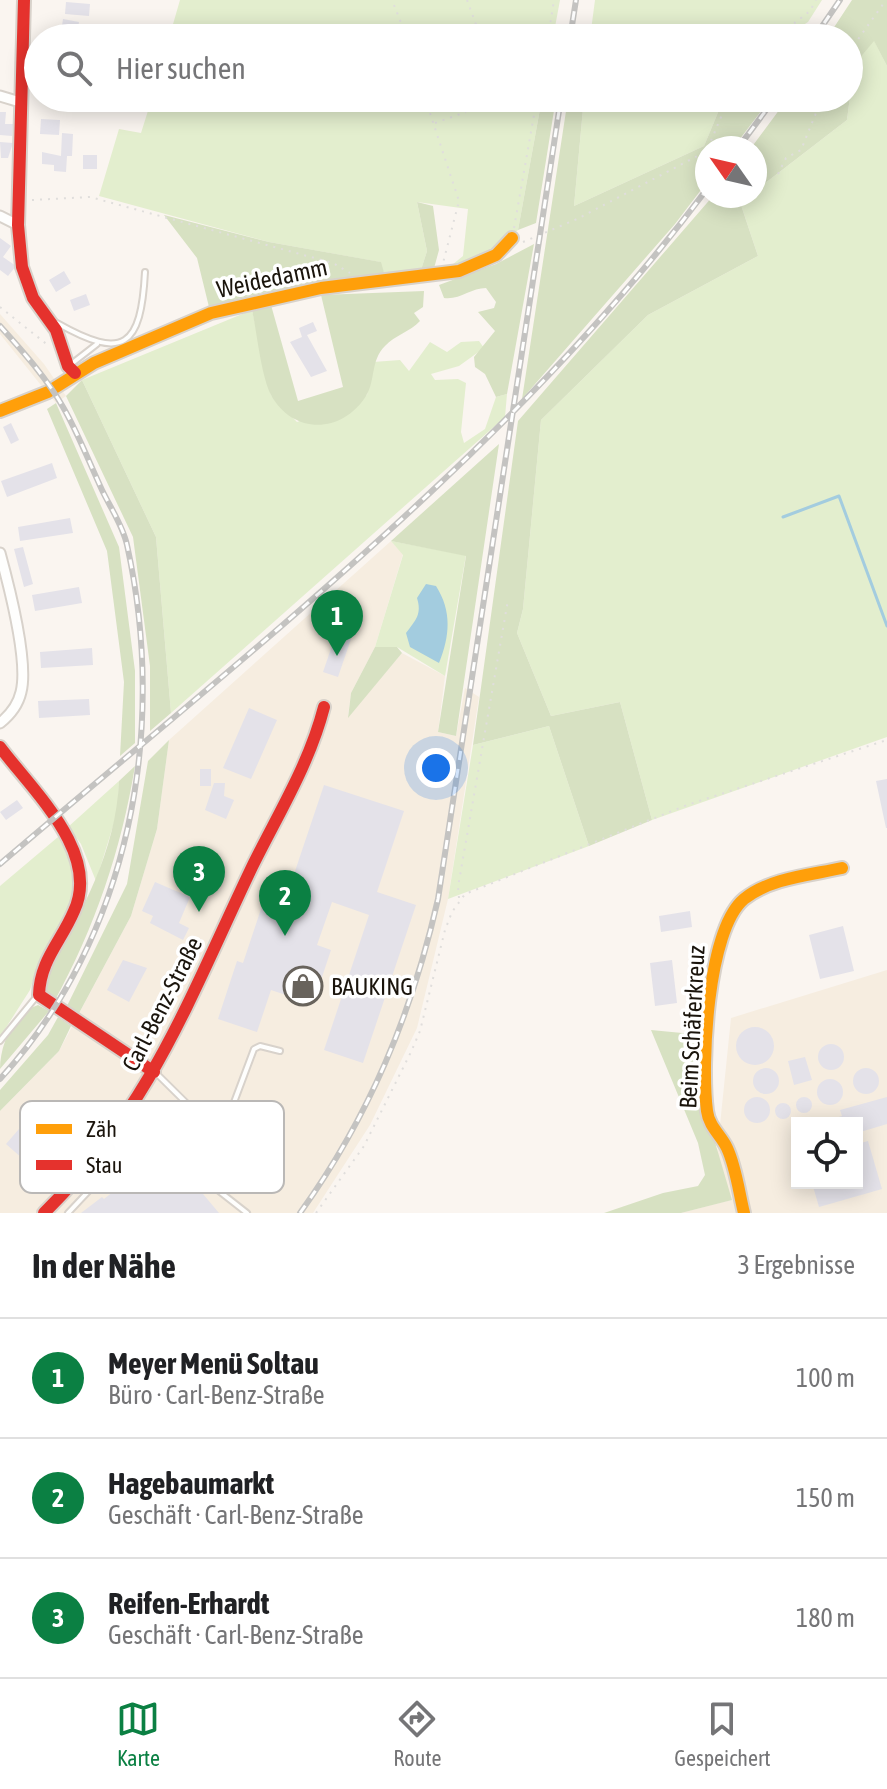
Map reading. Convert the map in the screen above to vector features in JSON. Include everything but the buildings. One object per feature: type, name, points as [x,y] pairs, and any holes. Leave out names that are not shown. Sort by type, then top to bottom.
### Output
[{"type":"street","points":[[24,0],[18,225],[22,267],[33,298],[47,318],[69,366]]},
{"type":"street","points":[[0,96],[20,102]]},
{"type":"street","points":[[0,216],[18,225]]},
{"type":"street","name":"Weidedamm","points":[[0,411],[48,392],[69,366],[211,313],[257,300],[439,275],[475,267],[496,255],[512,238]]},
{"type":"street","points":[[0,553],[15,621],[23,684],[16,706],[0,723]]},
{"type":"street","name":"Carl-Benz-Straße","points":[[141,1101],[191,1004],[252,867],[310,759],[324,707]]},
{"type":"street","points":[[0,747],[75,848],[83,867],[80,899],[43,969],[38,982],[39,995],[154,1072]]},
{"type":"street","name":"Beim Schäferkreuz","points":[[744,1213],[727,1148],[714,1131],[707,1112],[714,952],[724,924],[741,902],[763,888],[842,868]]},
{"type":"street","name":"Carl-Benz-Straße","points":[[44,1213],[64,1193]]},
{"type":"lane","points":[[69,366],[97,344],[118,341],[137,329],[143,306],[145,272]]},
{"type":"lane","points":[[47,318],[97,344]]},
{"type":"lane","points":[[0,1041],[29,1002],[39,995]]},
{"type":"lane","points":[[234,1101],[251,1054],[260,1046],[280,1051]]},
{"type":"lane","points":[[154,1072],[184,1101]]},
{"type":"lane","points":[[68,1213],[87,1193]]},
{"type":"lane","points":[[222,1193],[247,1213]]},
{"type":"path","points":[[467,0],[476,24]]},
{"type":"path","points":[[550,24],[554,0]]},
{"type":"path","points":[[794,24],[816,0]]},
{"type":"path","points":[[863,32],[886,0]]},
{"type":"path","points":[[394,5],[401,24]]},
{"type":"path","points":[[430,112],[459,201],[439,275]]},
{"type":"path","points":[[434,123],[466,112]]},
{"type":"path","points":[[534,112],[512,238],[527,243],[695,156]]},
{"type":"path","points":[[714,136],[725,112]]},
{"type":"path","points":[[778,174],[786,158],[801,150],[816,112]]},
{"type":"path","points":[[19,201],[90,197],[333,263],[368,284]]},
{"type":"path","points":[[0,307],[69,366]]},
{"type":"path","points":[[460,899],[458,887],[508,600]]},
{"type":"path","points":[[316,1213],[364,1146],[411,1052],[420,1031],[445,930],[460,899],[476,888],[657,816],[887,740]]},
{"type":"shaded area","points":[[0,314],[44,364],[66,396],[56,403],[44,389],[0,334]]},
{"type":"shaded area","points":[[391,541],[403,554],[375,647],[351,693],[348,716],[402,653],[445,676],[438,732],[456,736],[465,688],[479,697],[448,899],[417,1028],[370,1125],[313,1213],[0,1213],[0,1111],[59,1051],[131,916],[157,829],[169,740]]},
{"type":"shaded area","points":[[887,970],[887,1213],[681,1213],[731,1200],[717,1154],[731,1018]]},
{"type":"green space","points":[[180,0],[560,0],[556,24],[173,24]]},
{"type":"green space","points":[[595,0],[822,0],[805,24],[592,24]]},
{"type":"green space","points":[[852,0],[887,0],[887,66],[874,41],[863,54],[863,24],[836,24]]},
{"type":"green space","points":[[874,40],[887,66],[887,737],[652,820],[620,702],[551,716],[517,633],[523,609],[541,420],[648,315],[758,256],[742,208],[767,208],[767,182],[847,120],[848,112],[863,112],[863,54]]},
{"type":"green space","points":[[148,112],[539,112],[518,230],[491,253],[452,270],[452,265],[463,256],[468,209],[417,202],[427,251],[420,273],[385,276],[380,262],[269,242],[99,196],[119,129],[141,133]]},
{"type":"green space","points":[[539,112],[554,112],[536,223],[518,230]]},
{"type":"green space","points":[[566,112],[583,112],[574,206],[695,150],[695,198],[522,399]]},
{"type":"green space","points":[[583,112],[718,112],[708,136],[695,136],[695,150],[574,206]]},
{"type":"green space","points":[[718,112],[760,112],[742,136],[708,136]]},
{"type":"green space","points":[[778,112],[848,112],[847,120],[767,182],[767,136],[760,136]]},
{"type":"green space","points":[[417,202],[433,206],[439,250],[433,272],[420,273],[427,251]]},
{"type":"green space","points":[[703,208],[742,208],[758,256],[648,315],[541,420],[523,609],[517,633],[551,716],[620,702],[652,820],[589,846],[549,726],[473,745],[518,421]]},
{"type":"green space","points":[[164,215],[269,242],[381,262],[385,276],[296,287],[209,307],[197,258]]},
{"type":"green space","points":[[534,244],[507,394],[496,397],[485,374],[475,367],[474,357],[495,331],[478,312],[494,308],[496,302],[486,288],[444,298],[439,285],[496,264]]},
{"type":"green space","points":[[424,291],[423,307],[414,313],[420,321],[380,352],[369,390],[356,409],[344,418],[318,425],[304,423],[280,408],[271,395],[265,377],[252,310],[271,305],[298,401],[343,387],[321,295]]},
{"type":"green space","points":[[252,310],[271,395],[297,422],[367,395],[373,362],[400,360],[409,371],[430,342],[447,352],[461,342],[479,341],[484,348],[459,366],[431,374],[435,380],[458,379],[466,383],[461,432],[464,443],[485,429],[496,397],[507,394],[505,417],[171,713],[156,537],[82,380]]},
{"type":"green space","points":[[82,380],[156,537],[171,713],[150,731],[150,666],[133,537],[66,396]]},
{"type":"green space","points":[[56,403],[119,547],[135,671],[135,743],[120,756],[124,682],[107,551],[47,409]]},
{"type":"green space","points":[[499,444],[456,736],[438,732],[466,556],[391,541]]},
{"type":"green space","points":[[391,541],[466,555],[445,676],[397,647],[375,647],[403,555]]},
{"type":"green space","points":[[375,647],[397,647],[402,653],[348,718],[351,693]]},
{"type":"green space","points":[[549,726],[589,846],[448,899],[473,745]]},
{"type":"green space","points":[[169,740],[157,829],[131,916],[77,1017],[65,1010],[127,884],[148,761]]},
{"type":"green space","points":[[135,766],[105,888],[54,1002],[46,988],[49,970],[85,903],[104,856],[119,781]]},
{"type":"green space","points":[[119,781],[118,810],[96,881],[81,844],[68,827]]},
{"type":"green space","points":[[58,837],[78,872],[76,892],[70,912],[38,965],[30,990],[0,1037],[0,886]]},
{"type":"green space","points":[[38,1005],[49,1011],[0,1069],[5,1040],[15,1022]]},
{"type":"green space","points":[[58,1017],[71,1026],[59,1051],[0,1111],[0,1090],[48,1035]]},
{"type":"green space","points":[[651,1030],[703,1035],[705,1108],[732,1200],[681,1213],[604,1213],[663,1193],[698,1186],[705,1175],[698,1143]]},
{"type":"water","points":[[426,584],[436,586],[447,614],[447,633],[439,663],[410,647],[406,633],[417,617],[417,598]]},
{"type":"waterway","points":[[783,517],[839,496],[887,626]]},
{"type":"railway","points":[[572,24],[576,0]]},
{"type":"railway","points":[[824,24],[840,0]]},
{"type":"railway","points":[[300,1213],[347,1140],[385,1063],[415,983],[438,899],[559,112]]},
{"type":"railway","points":[[747,136],[765,112]]},
{"type":"railway","points":[[0,864],[281,627],[462,462],[549,375],[630,285],[695,204]]},
{"type":"railway","points":[[0,326],[42,375],[63,407],[123,531],[139,615],[143,687],[139,758],[128,828],[108,896],[80,962],[44,1023],[0,1079]]},
{"type":"traffic: slow","points":[[0,411],[48,392],[94,363],[211,313],[321,288],[459,271],[496,255],[512,238]]},
{"type":"traffic: slow","points":[[744,1213],[730,1155],[710,1122],[705,1090],[709,999],[722,939],[732,915],[754,892],[791,878],[842,868]]},
{"type":"traffic: jam","points":[[24,0],[18,225],[22,267],[33,298],[56,330],[68,366],[75,373]]},
{"type":"traffic: jam","points":[[134,1101],[187,1007],[301,769],[324,707]]},
{"type":"traffic: jam","points":[[0,747],[60,824],[78,867],[80,889],[74,911],[47,961],[39,995],[154,1072]]},
{"type":"traffic: jam","points":[[44,1213],[62,1193]]},
{"type":"place","name":"Meyer Menü Soltau","points":[[337,656]]},
{"type":"place","name":"Reifen-Erhardt","points":[[199,912]]},
{"type":"place","name":"Hagebaumarkt","points":[[285,936]]},
{"type":"place","name":"BAUKING","points":[[303,986]]}]
